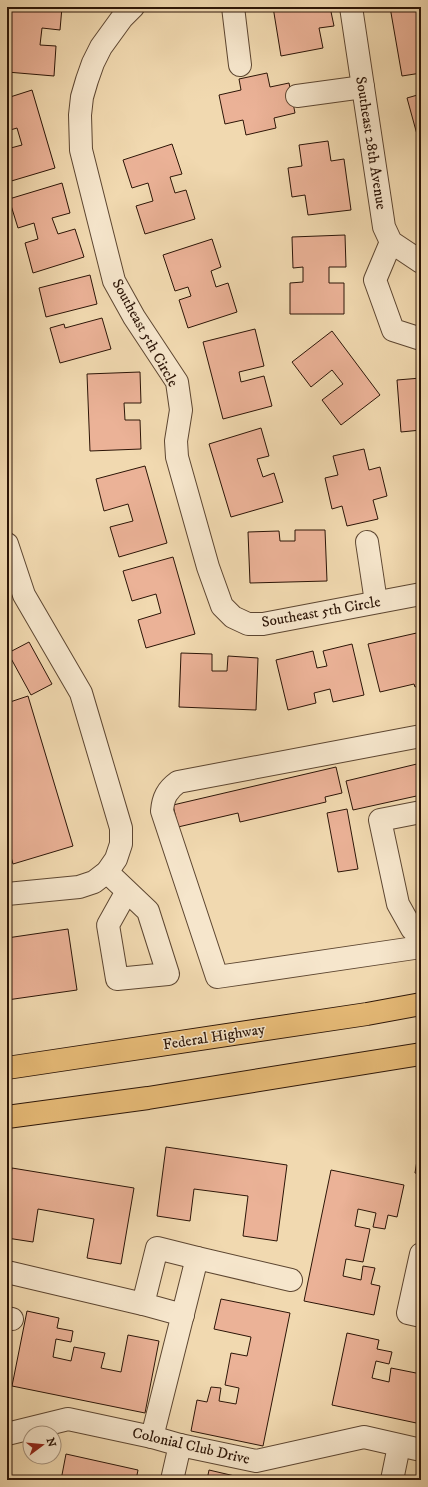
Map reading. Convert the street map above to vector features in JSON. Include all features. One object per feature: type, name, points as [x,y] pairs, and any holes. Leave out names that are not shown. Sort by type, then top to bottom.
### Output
[{"type":"main road","name":"Federal Highway","points":[[7,1068],[359,1015],[421,1004]]},
{"type":"main road","points":[[7,1118],[148,1098],[421,1054]]},
{"type":"street","name":"Southeast 5th Circle","points":[[133,7],[122,18],[104,42],[93,63],[82,97],[80,115],[81,150],[114,281],[134,317],[177,382],[182,410],[176,441],[177,457],[208,567],[222,606],[233,617],[248,624],[264,624],[421,594]]},
{"type":"street","points":[[233,7],[240,65]]},
{"type":"street","name":"Southeast 28th Avenue","points":[[351,7],[384,227],[391,242]]},
{"type":"street","points":[[296,96],[363,87]]},
{"type":"street","points":[[421,262],[391,242],[375,280],[393,330],[421,339]]},
{"type":"street","points":[[368,542],[376,602]]},
{"type":"street","points":[[7,544],[24,595],[81,693],[121,828],[121,844],[116,859],[107,872],[94,882],[79,887],[7,894]]},
{"type":"street","points":[[421,736],[178,782],[171,787],[162,802],[162,811],[217,977],[421,947]]},
{"type":"street","points":[[421,812],[380,820],[398,904],[412,929],[421,936]]},
{"type":"street","points":[[107,872],[127,891]]},
{"type":"street","points":[[143,1304],[157,1248],[291,1280]]},
{"type":"street","points":[[421,1254],[408,1313],[421,1316]]},
{"type":"street","points":[[152,1437],[197,1258]]},
{"type":"street","points":[[7,1272],[183,1315]]},
{"type":"street","name":"Colonial Club Drive","points":[[7,1434],[68,1419],[256,1461],[364,1437],[421,1450]]},
{"type":"street","points":[[172,1480],[180,1445]]},
{"type":"street","points":[[392,1480],[399,1446]]},
{"type":"building","points":[[7,7],[62,7],[60,30],[42,28],[40,45],[56,46],[54,76],[7,72]]},
{"type":"building","points":[[273,7],[330,7],[334,26],[319,28],[323,48],[281,56]]},
{"type":"building","points":[[390,7],[421,7],[421,73],[402,76]]},
{"type":"building","points":[[267,73],[270,87],[289,83],[295,113],[274,118],[276,128],[246,135],[243,120],[225,124],[219,95],[241,90],[239,79]]},
{"type":"building","points":[[32,90],[55,168],[8,182],[7,149],[22,145],[17,128],[7,131],[7,98]]},
{"type":"building","points":[[421,94],[421,149],[407,98]]},
{"type":"building","points":[[328,141],[331,161],[344,159],[351,210],[308,215],[305,195],[292,197],[288,168],[302,166],[299,145]]},
{"type":"building","points":[[172,144],[182,174],[170,177],[175,193],[186,190],[195,219],[145,234],[136,206],[153,201],[148,183],[132,188],[123,160]]},
{"type":"building","points":[[62,183],[70,213],[52,218],[58,234],[75,229],[84,257],[33,273],[25,243],[38,239],[34,223],[18,228],[9,199]]},
{"type":"building","points":[[345,235],[346,267],[329,267],[329,283],[344,283],[344,314],[290,314],[290,283],[303,282],[303,267],[293,268],[292,237]]},
{"type":"building","points":[[212,239],[221,267],[211,271],[216,287],[228,283],[237,312],[188,328],[179,300],[191,296],[188,287],[175,291],[163,255]]},
{"type":"building","points":[[90,275],[97,304],[46,317],[39,288]]},
{"type":"building","points":[[102,318],[111,349],[60,363],[50,328],[64,324],[65,328]]},
{"type":"building","points":[[255,329],[264,366],[239,372],[241,382],[264,376],[272,406],[223,419],[203,342]]},
{"type":"building","points":[[332,331],[380,395],[341,425],[322,400],[343,384],[332,370],[311,387],[292,362]]},
{"type":"building","points":[[140,372],[141,403],[124,403],[125,420],[140,420],[141,449],[90,451],[87,374]]},
{"type":"building","points":[[421,378],[421,430],[401,432],[397,380]]},
{"type":"building","points":[[261,428],[269,456],[257,459],[263,477],[274,473],[283,502],[231,517],[209,444]]},
{"type":"building","points":[[364,449],[369,470],[380,467],[387,496],[373,500],[378,519],[347,526],[342,506],[332,509],[325,478],[338,475],[333,456]]},
{"type":"building","points":[[145,466],[167,543],[119,557],[110,527],[133,521],[128,504],[104,511],[96,479]]},
{"type":"building","points":[[295,530],[325,530],[327,581],[250,583],[248,532],[279,531],[280,541],[295,541]]},
{"type":"building","points":[[173,557],[195,634],[146,648],[138,620],[161,613],[156,594],[132,601],[123,571]]},
{"type":"building","points":[[421,632],[421,685],[415,687],[414,684],[380,692],[368,644]]},
{"type":"building","points":[[29,642],[52,684],[31,695],[8,653]]},
{"type":"building","points":[[352,644],[364,695],[333,702],[330,689],[314,693],[316,703],[288,710],[276,660],[313,651],[317,668],[327,666],[323,651]]},
{"type":"building","points":[[181,653],[212,654],[212,671],[227,671],[228,656],[258,658],[256,710],[179,707]]},
{"type":"building","points":[[28,696],[73,846],[13,864],[7,843],[7,703]]},
{"type":"building","points":[[421,763],[421,795],[353,810],[346,781]]},
{"type":"building","points":[[336,767],[342,793],[325,797],[326,802],[240,822],[238,813],[178,827],[173,805]]},
{"type":"building","points":[[347,809],[358,869],[338,872],[327,813]]},
{"type":"building","points":[[68,929],[77,990],[7,1000],[7,938]]},
{"type":"building","points":[[421,1135],[421,1174],[415,1173]]},
{"type":"building","points":[[166,1147],[287,1165],[277,1241],[243,1236],[248,1196],[194,1189],[190,1221],[157,1216]]},
{"type":"building","points":[[12,1168],[134,1188],[121,1264],[87,1258],[94,1219],[38,1209],[33,1242],[7,1238],[7,1197]]},
{"type":"building","points":[[331,1170],[404,1185],[397,1217],[388,1215],[385,1229],[373,1227],[376,1213],[358,1209],[355,1226],[370,1229],[363,1262],[346,1259],[343,1276],[361,1280],[363,1266],[375,1268],[371,1284],[380,1286],[374,1315],[304,1301]]},
{"type":"building","points":[[221,1299],[290,1313],[263,1446],[191,1431],[197,1400],[207,1402],[211,1387],[221,1388],[219,1401],[236,1404],[239,1388],[225,1385],[231,1353],[247,1356],[251,1337],[214,1329]]},
{"type":"building","points":[[27,1311],[59,1318],[57,1328],[73,1331],[71,1342],[56,1339],[53,1357],[71,1361],[74,1347],[105,1353],[101,1368],[121,1372],[128,1335],[159,1341],[145,1413],[12,1386]]},
{"type":"building","points":[[347,1333],[379,1340],[377,1349],[392,1352],[389,1364],[376,1361],[372,1378],[389,1382],[391,1368],[421,1374],[421,1424],[332,1405]]},
{"type":"building","points":[[66,1454],[138,1470],[136,1480],[61,1480]]},
{"type":"building","points":[[209,1470],[239,1477],[239,1480],[207,1480]]}]
